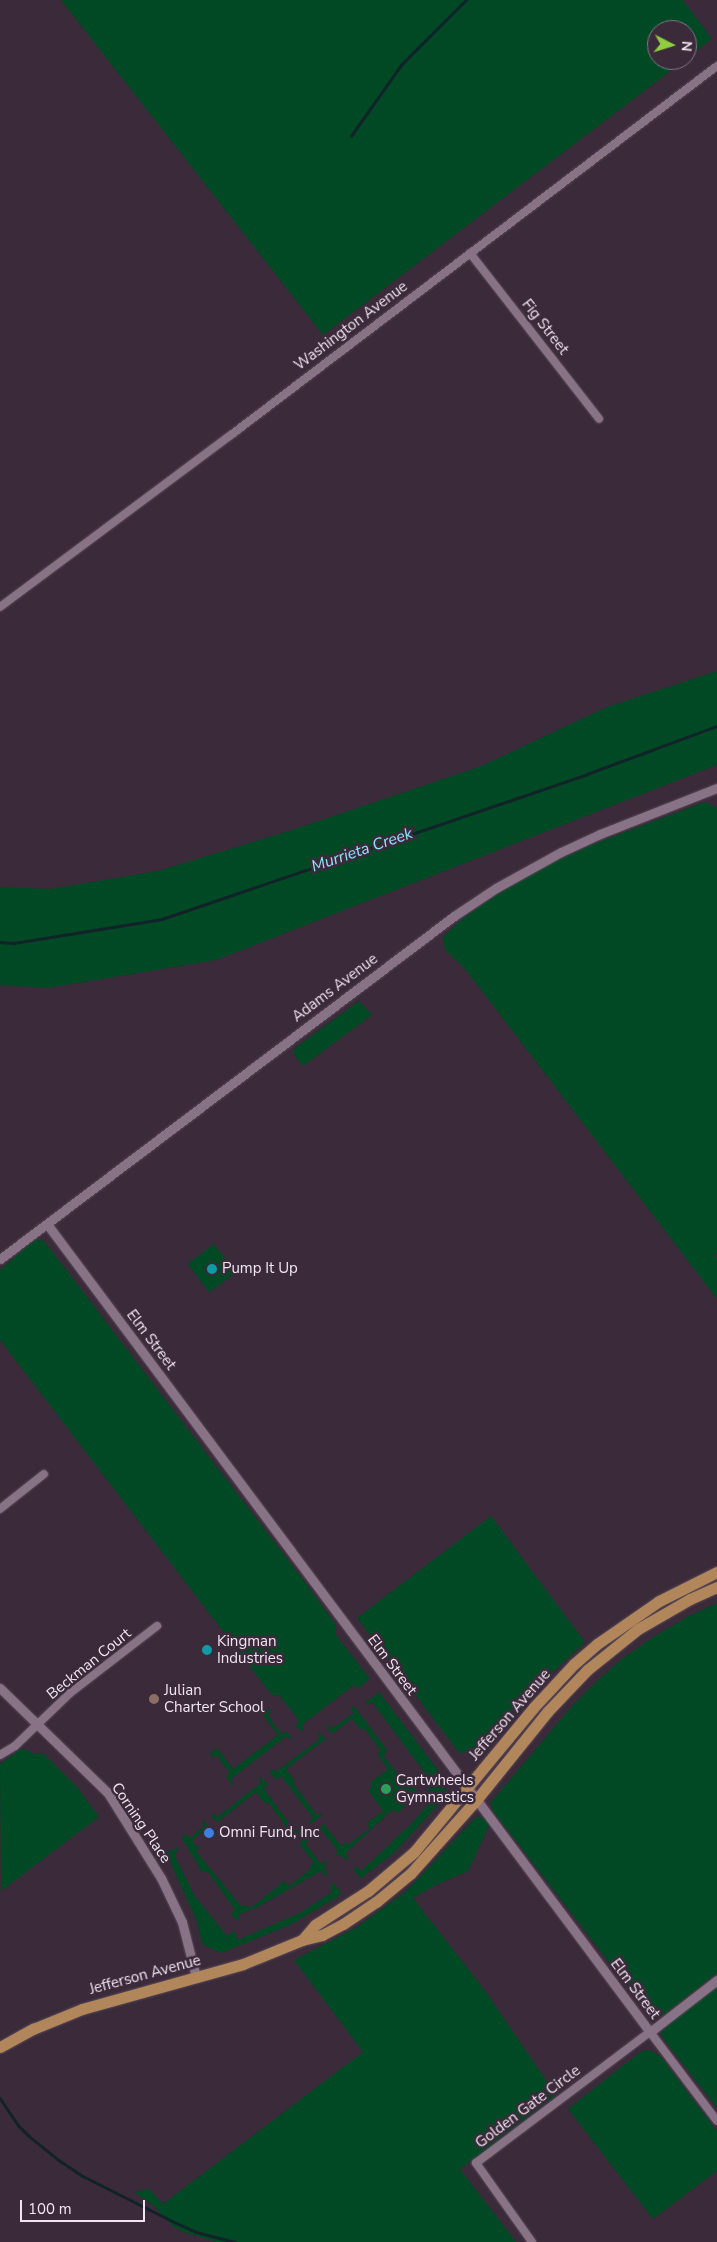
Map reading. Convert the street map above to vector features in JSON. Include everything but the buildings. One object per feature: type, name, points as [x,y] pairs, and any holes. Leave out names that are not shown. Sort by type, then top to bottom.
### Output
[{"type":"main road","name":"Jefferson Avenue","points":[[302,1940],[315,1925],[368,1891],[414,1852],[533,1708],[574,1664],[605,1638],[659,1601],[717,1572]]},
{"type":"main road","name":"Jefferson Avenue","points":[[0,2048],[33,2029],[82,2008],[243,1964],[302,1940],[322,1935],[376,1902],[411,1873],[477,1799],[548,1711],[587,1670],[638,1628],[690,1599],[717,1587]]},
{"type":"main road","points":[[613,1648],[627,1630],[659,1606],[659,1601]]},
{"type":"street","name":"Washington Avenue","points":[[0,607],[231,435],[717,66]]},
{"type":"street","name":"Fig Street","points":[[470,253],[599,419]]},
{"type":"street","name":"Adams Avenue","points":[[0,1259],[454,916],[496,888],[561,852],[600,834],[717,788]]},
{"type":"street","name":"Elm Street","points":[[47,1224],[717,2121]]},
{"type":"street","points":[[0,1509],[44,1474]]},
{"type":"street","name":"Beckman Court","points":[[0,1755],[15,1746],[70,1693],[157,1626]]},
{"type":"street","name":"Corning Place","points":[[0,1688],[108,1793],[161,1878],[182,1922],[196,1977]]},
{"type":"street","points":[[650,2032],[717,1980]]},
{"type":"street","name":"Golden Gate Circle","points":[[532,2242],[476,2163],[650,2032]]},
{"type":"green space","points":[[61,0],[683,0],[712,39],[697,50],[697,20],[647,20],[647,70],[672,70],[323,335]]},
{"type":"green space","points":[[717,671],[717,765],[216,960],[48,988],[0,985],[0,887],[51,889],[158,871],[292,830],[479,767],[607,707]]},
{"type":"green space","points":[[705,802],[717,808],[717,1253],[714,1255],[717,1259],[717,1299],[466,970],[445,950],[443,937],[463,918],[497,894],[538,870],[590,845]]},
{"type":"green space","points":[[359,1001],[372,1015],[303,1066],[293,1053],[295,1048]]},
{"type":"green space","points":[[35,1239],[44,1241],[48,1246],[301,1577],[336,1625],[336,1635],[370,1679],[357,1689],[354,1685],[302,1725],[304,1729],[302,1732],[295,1725],[299,1720],[278,1694],[273,1696],[267,1689],[0,1340],[0,1270]]},
{"type":"green space","name":"Pump It Up","points":[[214,1244],[236,1273],[209,1293],[188,1264]]},
{"type":"green space","points":[[491,1516],[585,1642],[550,1675],[483,1754],[480,1752],[463,1752],[460,1754],[357,1618]]},
{"type":"green space","points":[[717,1603],[717,1973],[663,2015],[657,2016],[645,2009],[492,1810],[491,1802],[573,1705],[600,1678],[623,1658],[655,1636],[689,1616]]},
{"type":"green space","points":[[379,1692],[447,1782],[443,1799],[428,1816],[394,1853],[360,1879],[353,1868],[357,1867],[361,1871],[412,1823],[429,1803],[424,1799],[428,1794],[429,1787],[426,1784],[430,1780],[372,1702],[367,1705],[365,1703]]},
{"type":"green space","points":[[354,1706],[388,1751],[383,1755],[409,1789],[413,1786],[417,1791],[413,1796],[408,1793],[404,1798],[406,1804],[398,1813],[392,1810],[346,1853],[348,1858],[346,1860],[340,1855],[335,1856],[338,1851],[322,1831],[318,1833],[316,1830],[324,1824],[341,1846],[346,1842],[348,1845],[370,1828],[367,1823],[383,1811],[368,1790],[372,1787],[370,1783],[388,1769],[377,1754],[381,1751],[364,1728],[361,1730],[352,1719],[332,1734],[327,1727],[329,1725],[333,1728],[354,1713],[351,1709]]},
{"type":"green space","points":[[269,1709],[272,1712],[268,1715],[281,1734],[287,1731],[292,1739],[290,1740],[287,1736],[231,1779],[234,1784],[232,1785],[226,1776],[230,1773],[216,1755],[211,1758],[210,1753],[217,1748],[233,1769],[278,1735],[262,1714]]},
{"type":"green space","points":[[319,1732],[326,1739],[286,1769],[295,1781],[293,1783],[317,1815],[321,1813],[322,1815],[310,1824],[309,1821],[313,1818],[281,1776],[276,1780],[269,1771],[272,1769],[275,1772],[320,1739]]},
{"type":"green space","points":[[22,1748],[34,1754],[43,1753],[77,1787],[99,1817],[1,1891],[0,1764]]},
{"type":"green space","points":[[261,1777],[268,1785],[264,1789],[295,1831],[302,1830],[291,1839],[289,1838],[292,1835],[268,1802],[265,1804],[256,1792],[219,1821],[215,1821],[211,1815],[214,1813],[217,1817],[261,1783],[259,1778]]},
{"type":"green space","points":[[476,1817],[482,1817],[490,1824],[468,1871],[434,1886],[413,1898],[486,1992],[556,2095],[460,2169],[516,2242],[216,2242],[183,2232],[171,2225],[153,2205],[134,2192],[149,2189],[163,2204],[363,2052],[294,1960],[357,1927],[406,1891]]},
{"type":"green space","points":[[204,1821],[209,1827],[192,1840],[199,1849],[196,1851],[240,1905],[252,1907],[284,1881],[289,1886],[311,1869],[309,1867],[314,1863],[299,1843],[307,1838],[309,1840],[305,1843],[321,1864],[325,1861],[327,1864],[324,1868],[328,1874],[324,1876],[321,1871],[256,1908],[239,1914],[238,1920],[236,1920],[231,1914],[235,1910],[208,1872],[202,1872],[182,1838],[185,1834],[190,1838],[204,1826],[202,1822]]},
{"type":"green space","points":[[177,1847],[178,1851],[174,1854],[194,1895],[227,1936],[234,1931],[238,1940],[300,1913],[332,1892],[330,1887],[333,1883],[341,1892],[339,1896],[292,1924],[221,1953],[202,1944],[197,1922],[166,1853]]},
{"type":"green space","points":[[717,1985],[717,2108],[662,2037],[661,2033],[665,2025]]},
{"type":"green space","points":[[646,2050],[652,2051],[661,2057],[717,2131],[717,2171],[653,2219],[568,2109],[639,2053]]},
{"type":"waterway","points":[[351,136],[401,65],[466,0]]},
{"type":"waterway","name":"Murrieta Creek","points":[[0,942],[14,943],[162,919],[587,774],[717,726]]},
{"type":"waterway","points":[[0,2098],[19,2126],[29,2136],[83,2176],[196,2232],[235,2242]]},
{"type":"place","name":"Pump It Up","points":[[212,1269]]},
{"type":"place","name":"Kingman Industries","points":[[207,1650]]},
{"type":"place","name":"Julian Charter School","points":[[154,1699]]},
{"type":"place","name":"Cartwheels Gymnastics","points":[[386,1789]]},
{"type":"place","name":"Omni Fund, Inc","points":[[209,1833]]}]
